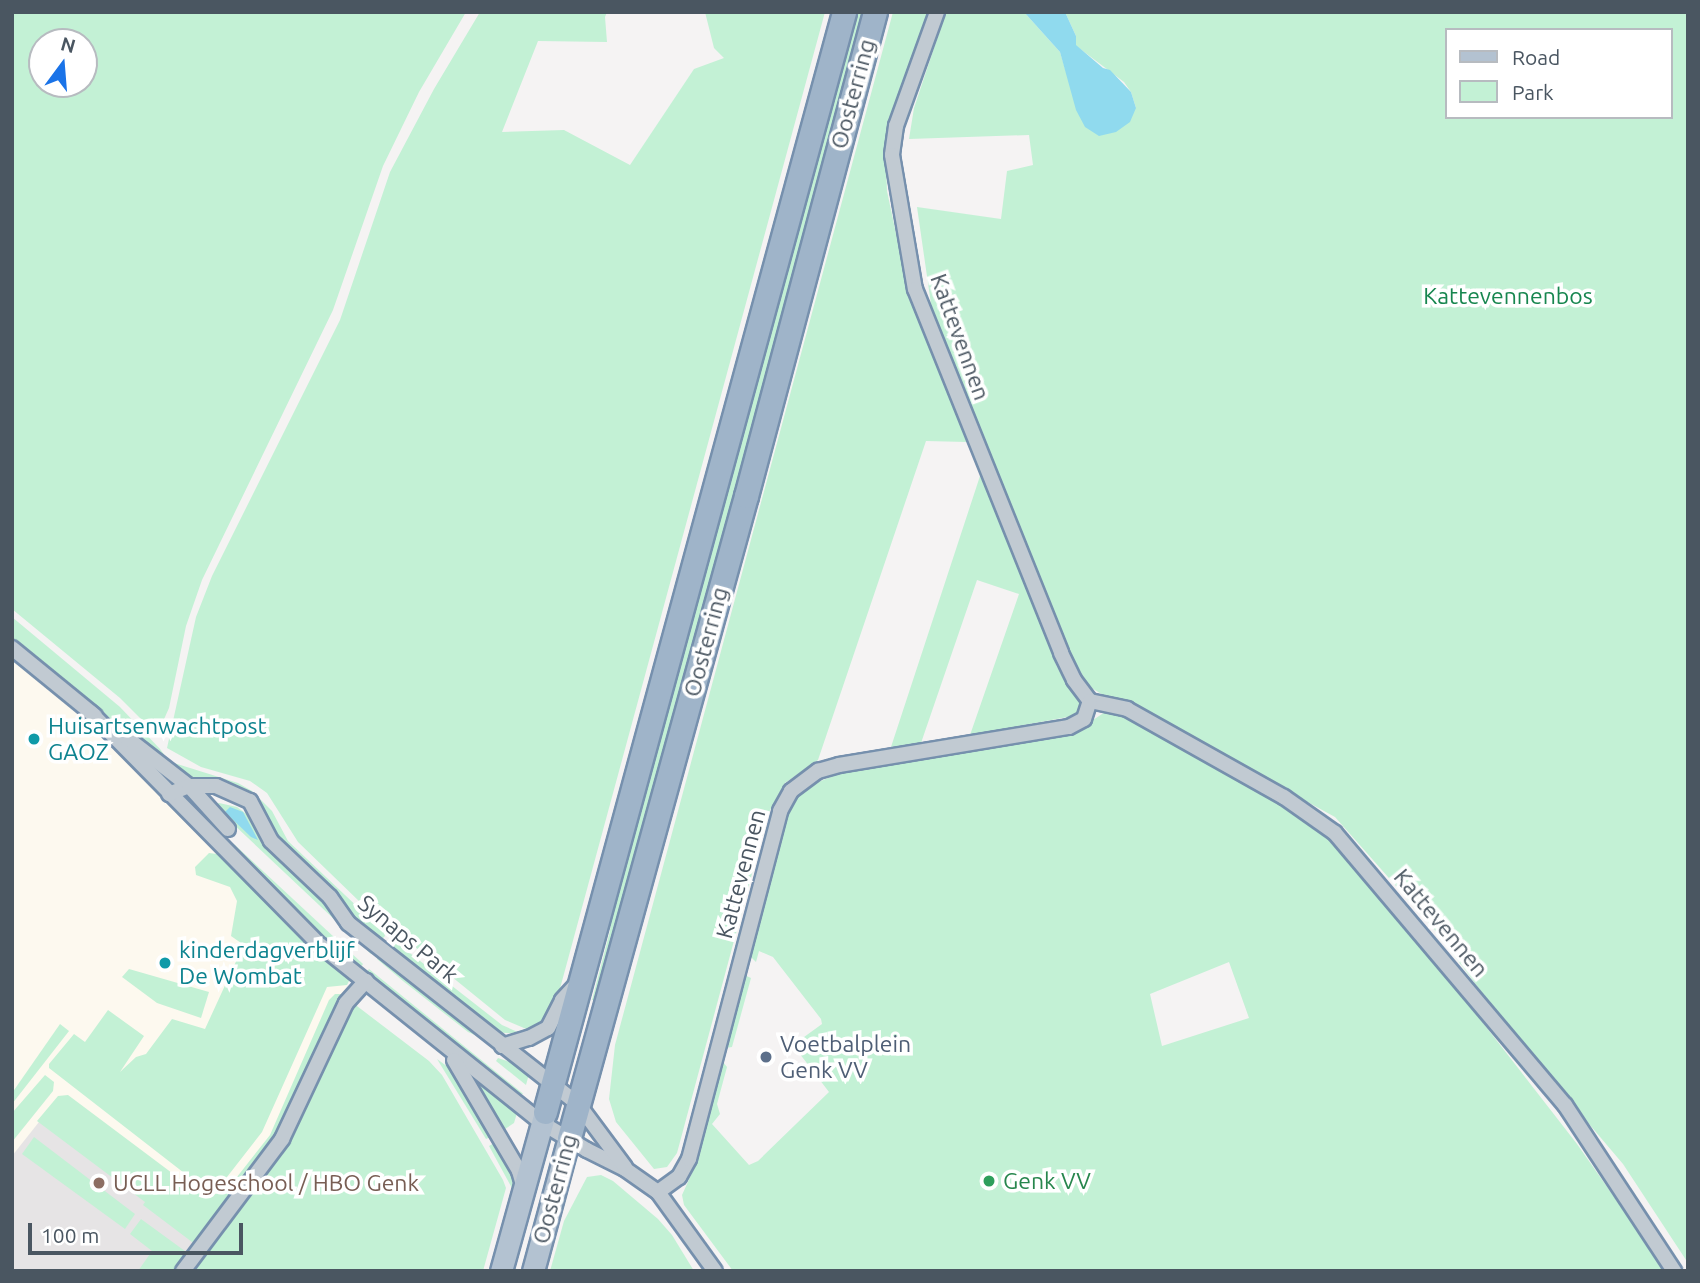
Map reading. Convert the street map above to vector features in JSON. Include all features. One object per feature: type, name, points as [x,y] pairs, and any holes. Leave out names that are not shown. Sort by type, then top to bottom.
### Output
[{"type":"highway","name":"Oosterring","points":[[544,1117],[844,12]]},
{"type":"highway","name":"Oosterring","points":[[569,1138],[750,483],[875,12]]},
{"type":"main road","name":"Oosterring","points":[[501,1271],[544,1117]]},
{"type":"main road","name":"Oosterring","points":[[533,1271],[569,1138]]},
{"type":"street","name":"Kattevennen","points":[[937,12],[896,126],[892,155],[915,289],[1060,653],[1090,701]]},
{"type":"street","points":[[12,648],[90,712],[189,786],[228,828]]},
{"type":"street","name":"Kattevennen","points":[[658,1192],[679,1177],[689,1160],[780,811],[791,791],[818,771],[839,765],[1069,727],[1084,719],[1090,701]]},
{"type":"street","name":"Kattevennen","points":[[1090,701],[1119,705],[1137,714],[1284,797],[1335,833],[1565,1105],[1674,1271]]},
{"type":"street","points":[[90,712],[320,945],[445,1047],[544,1117],[569,1138],[625,1169],[658,1192],[715,1271]]},
{"type":"street","name":"Synaps Park","points":[[169,794],[189,786],[216,786],[242,796],[254,809],[271,841],[330,897],[348,923],[578,1104]]},
{"type":"street","points":[[188,811],[203,801],[230,799],[254,809]]},
{"type":"street","points":[[183,1271],[282,1139],[346,1003],[366,981]]},
{"type":"street","name":"Oosterring","points":[[502,1045],[529,1038],[548,1028],[562,1000],[579,983]]},
{"type":"street","points":[[445,1047],[503,1143],[524,1186]]},
{"type":"street","points":[[578,1104],[625,1169]]},
{"type":"shaded area","points":[[12,658],[82,715],[132,762],[217,854],[350,979],[279,1135],[174,1271],[12,1271]]},
{"type":"shaded area","name":"UCLL Hogeschool / HBO Genk","points":[[58,1098],[222,1210],[174,1271],[12,1271],[12,1156]]},
{"type":"green space","points":[[12,12],[466,12],[419,92],[383,166],[333,310],[202,580],[186,626],[169,708],[157,735],[120,698],[12,609]]},
{"type":"green space","points":[[480,12],[607,12],[607,42],[538,41],[502,132],[564,130],[630,165],[694,69],[724,58],[714,48],[705,12],[825,12],[555,1007],[546,1021],[531,1031],[505,1020],[361,903],[298,842],[267,793],[250,781],[201,767],[167,748],[196,617],[212,576],[340,320],[390,172],[434,89]]},
{"type":"green space","points":[[853,12],[866,12],[598,1001],[592,1000],[610,931],[613,897]]},
{"type":"green space","points":[[893,12],[929,12],[885,142],[887,191],[909,295],[967,442],[926,441],[818,760],[785,783],[768,814],[677,1153],[667,1167],[654,1169],[616,1122],[609,1099],[615,1045]]},
{"type":"green space","name":"Kattevennenbos","points":[[946,12],[1024,12],[1060,52],[1066,72],[1136,108],[1131,92],[1124,82],[1075,45],[1076,36],[1065,12],[1688,12],[1688,1263],[1623,1164],[1517,1039],[1434,929],[1335,817],[1125,702],[1103,695],[1090,687],[1067,651],[931,304],[917,207],[1001,219],[1007,171],[1033,165],[1029,135],[909,139],[914,108]]},
{"type":"green space","points":[[980,476],[999,514],[1057,667],[1080,700],[1080,710],[1073,716],[970,735],[1019,594],[977,580],[921,743],[891,747]]},
{"type":"green space","points":[[12,617],[120,707],[160,749],[166,757],[164,762],[12,639]]},
{"type":"green space","points":[[1108,710],[1118,711],[1317,827],[1424,947],[1577,1144],[1666,1271],[733,1271],[684,1205],[682,1195],[692,1173],[719,1065],[723,1062],[727,1067],[717,1104],[720,1114],[712,1124],[749,1165],[758,1161],[829,1092],[793,1045],[822,1024],[821,1019],[773,957],[759,951],[756,962],[749,955],[785,819],[803,788],[851,769],[1081,728]],"holes":[[[1229,962],[1249,1018],[1162,1046],[1150,994]]]},
{"type":"green space","points":[[174,763],[238,783],[252,791],[272,811],[288,841],[384,932],[385,936],[378,943],[352,921],[278,839],[261,806],[249,795],[191,780],[171,766]]},
{"type":"green space","points":[[219,803],[237,807],[253,819],[266,845],[279,860],[375,950],[371,954],[213,805]]},
{"type":"green space","points":[[224,838],[235,845],[363,964],[359,970]]},
{"type":"green space","points":[[209,853],[217,854],[350,979],[347,985],[327,987],[262,1132],[227,1177],[218,1185],[208,1188],[197,1183],[49,1068],[49,1064],[74,1034],[85,1042],[108,1010],[144,1036],[120,1072],[136,1057],[146,1054],[172,1019],[205,1029],[239,955],[241,943],[231,936],[237,901],[230,887],[196,875],[195,867]]},
{"type":"green space","points":[[392,939],[502,1025],[522,1034],[493,1032],[385,948]]},
{"type":"green space","points":[[380,953],[486,1040],[468,1032],[403,981],[377,959]]},
{"type":"green space","points":[[129,969],[209,992],[201,1018],[157,1003],[122,977]]},
{"type":"green space","points":[[369,969],[523,1094],[519,1098],[365,974]]},
{"type":"green space","points":[[742,974],[751,978],[732,1047],[726,1048],[724,1044]]},
{"type":"green space","points":[[335,994],[344,994],[279,1135],[196,1245],[143,1205],[145,1202],[37,1121],[58,1096],[68,1095],[200,1194],[208,1196],[226,1191],[270,1135],[329,1000]]},
{"type":"green space","points":[[353,1003],[429,1061],[442,1075],[503,1180],[506,1188],[483,1271],[190,1271],[286,1143]]},
{"type":"green space","points":[[60,1024],[69,1031],[12,1104],[12,1093]]},
{"type":"green space","points":[[498,1058],[513,1063],[529,1074],[526,1085],[496,1061]]},
{"type":"green space","points":[[437,1059],[452,1070],[493,1136],[486,1139]]},
{"type":"green space","points":[[45,1075],[54,1082],[53,1091],[12,1142],[12,1113]]},
{"type":"green space","points":[[471,1077],[517,1113],[514,1123],[502,1131]]},
{"type":"green space","points":[[34,1137],[135,1214],[125,1229],[22,1154]]},
{"type":"green space","points":[[496,1142],[512,1171],[513,1190],[489,1146]]},
{"type":"green space","points":[[601,1175],[613,1181],[658,1219],[672,1235],[694,1271],[550,1271],[564,1221],[587,1177]]},
{"type":"green space","points":[[141,1219],[189,1254],[177,1271],[138,1271],[152,1251],[130,1234]]},
{"type":"water","points":[[1024,12],[1065,12],[1076,36],[1076,45],[1103,68],[1110,70],[1131,92],[1136,108],[1130,122],[1116,132],[1099,136],[1085,127],[1076,110],[1060,52]]},
{"type":"water","points":[[230,807],[243,812],[258,840],[251,837],[225,812]]},
{"type":"place","name":"Huisartsenwachtpost GAOZ","points":[[34,739]]},
{"type":"place","name":"kinderdagverblijf De Wombat","points":[[165,963]]},
{"type":"place","name":"Voetbalplein Genk VV","points":[[766,1057]]},
{"type":"place","name":"Genk VV","points":[[989,1181]]},
{"type":"place","name":"UCLL Hogeschool / HBO Genk","points":[[99,1183]]}]
